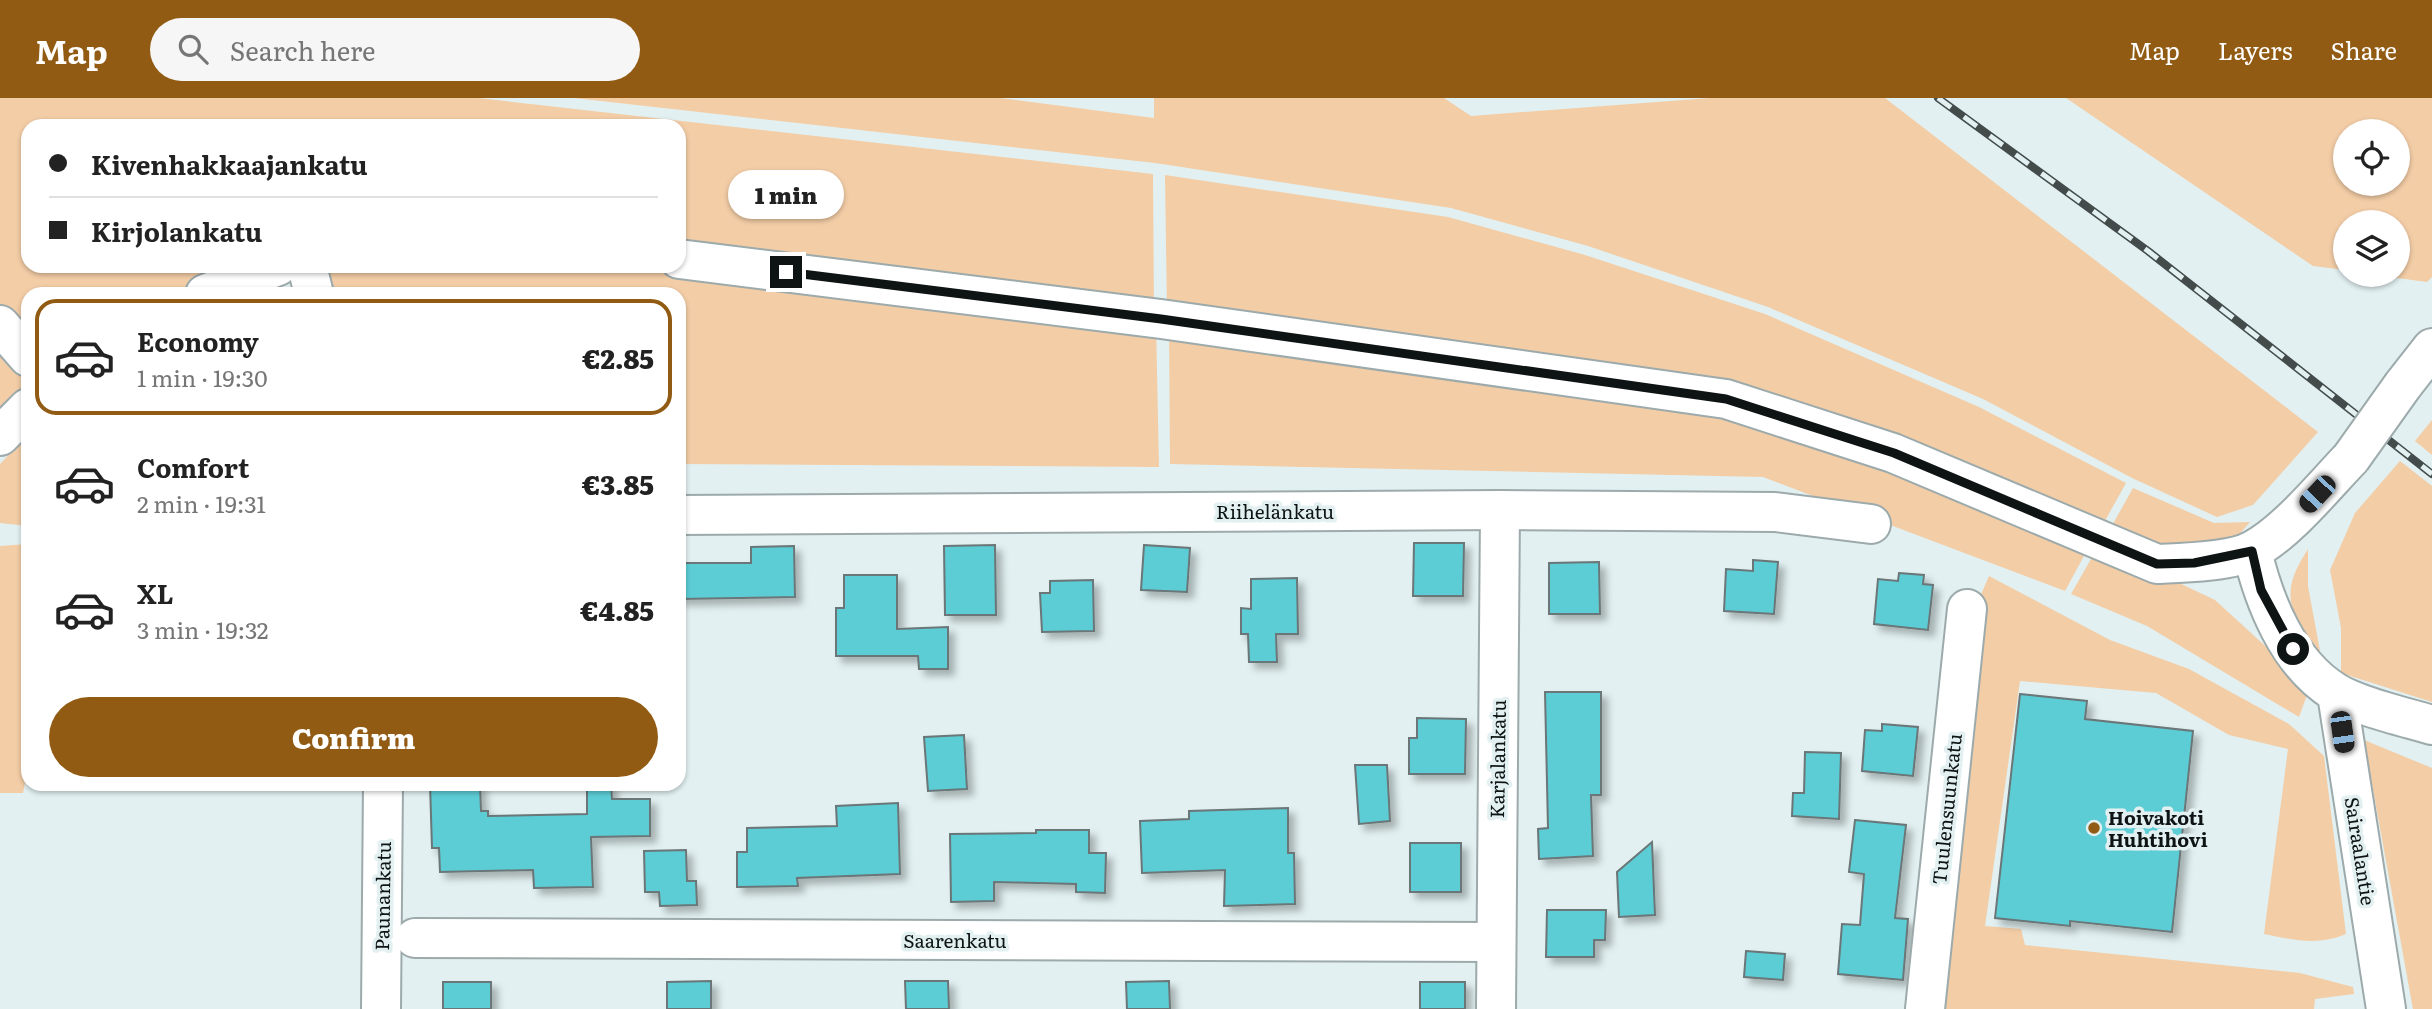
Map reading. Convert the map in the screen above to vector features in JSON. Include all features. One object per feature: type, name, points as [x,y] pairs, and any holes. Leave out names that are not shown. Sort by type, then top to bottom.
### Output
[{"type":"street","points":[[686,259],[1161,319],[1726,399],[1894,453],[2157,564],[2194,563],[2252,551],[2300,512],[2351,458],[2432,348]]},
{"type":"street","points":[[223,287],[260,273]]},
{"type":"street","points":[[0,325],[21,349]]},
{"type":"street","points":[[0,436],[21,415]]},
{"type":"street","name":"Riihelänkatu","points":[[686,515],[1500,510],[1775,512],[1871,524]]},
{"type":"street","name":"Karjalankatu","points":[[1496,1009],[1500,510]]},
{"type":"street","points":[[2252,551],[2261,590],[2275,620],[2293,649],[2319,680],[2337,694],[2432,725]]},
{"type":"street","name":"Tuulensuunkatu","points":[[1925,1009],[1967,609]]},
{"type":"street","name":"Sairaalantie","points":[[2337,694],[2386,1009]]},
{"type":"street","name":"Paunankatu","points":[[381,1009],[383,791]]},
{"type":"street","name":"Saarenkatu","points":[[415,938],[1495,942]]},
{"type":"shaded area","points":[[0,98],[478,98],[665,119],[21,119],[21,273],[221,273],[186,287],[21,287],[21,342],[0,318]]},
{"type":"shaded area","points":[[574,98],[1000,98],[1154,118],[1154,98],[1444,98],[1471,116],[1710,98],[1885,98],[2318,432],[2253,505],[2217,517],[2132,478],[1983,399],[1768,307],[1588,246],[1451,208],[1155,163]]},
{"type":"shaded area","points":[[2066,98],[2432,98],[2432,277],[2427,282],[2410,280],[2410,210],[2333,210],[2333,268],[2313,266]]},
{"type":"shaded area","points":[[686,121],[1153,174],[1154,311],[686,253]]},
{"type":"shaded area","points":[[1165,175],[1448,217],[1585,255],[1765,314],[1979,407],[2126,483],[2096,537],[1888,443],[1167,314]]},
{"type":"shaded area","points":[[686,267],[1156,323],[1159,467],[686,464],[686,287],[322,287],[318,273],[686,273]]},
{"type":"shaded area","points":[[1169,326],[1724,404],[2091,543],[2065,591],[1763,477],[1170,464]]},
{"type":"shaded area","points":[[0,339],[21,358],[21,405],[0,425]]},
{"type":"shaded area","points":[[2432,420],[2432,455],[2415,441]]},
{"type":"shaded area","points":[[21,442],[21,525],[0,523],[0,464]]},
{"type":"shaded area","points":[[2400,461],[2432,486],[2432,702],[2341,673],[2341,628],[2330,570],[2355,513]]},
{"type":"shaded area","points":[[2133,488],[2214,523],[2250,522],[2229,546],[2195,554],[2105,538]]},
{"type":"shaded area","points":[[21,544],[23,793],[0,793],[0,546]]},
{"type":"shaded area","points":[[2099,545],[2215,600],[2310,687],[2299,717],[2147,626],[2071,594]]},
{"type":"shaded area","points":[[2308,549],[2308,586],[2320,651],[2315,656],[2291,603],[2293,579]]},
{"type":"shaded area","points":[[1989,576],[2110,640],[2189,669],[2289,724],[2324,756],[2346,934],[2315,941],[2264,934],[2288,749],[2229,735],[2156,693],[2020,681],[1985,926],[2021,929],[2025,945],[2300,973],[2353,987],[2354,994],[2315,999],[2314,1009],[1937,1009],[1976,606]]},
{"type":"shaded area","points":[[2364,740],[2432,768],[2432,1009],[2413,1009]]},
{"type":"building","points":[[1414,543],[1464,543],[1463,596],[1413,596]]},
{"type":"building","points":[[995,545],[996,615],[945,615],[944,546]]},
{"type":"building","points":[[1144,545],[1190,548],[1187,592],[1141,590]]},
{"type":"building","points":[[794,546],[795,597],[686,599],[686,563],[751,563],[751,547]]},
{"type":"building","points":[[1753,560],[1778,562],[1774,614],[1724,611],[1726,569],[1753,571]]},
{"type":"building","points":[[1599,562],[1600,614],[1549,614],[1549,563]]},
{"type":"building","points":[[1899,573],[1924,575],[1923,584],[1933,585],[1928,630],[1874,624],[1878,579],[1898,581]]},
{"type":"building","points":[[844,575],[897,575],[897,629],[948,627],[948,669],[919,669],[918,656],[836,656],[836,608],[844,608]]},
{"type":"building","points":[[1297,578],[1298,634],[1276,634],[1277,662],[1249,662],[1248,634],[1241,634],[1241,608],[1251,609],[1251,579]]},
{"type":"building","points":[[1093,580],[1094,631],[1042,632],[1040,593],[1050,593],[1050,581]]},
{"type":"building","points":[[1545,692],[1601,692],[1601,795],[1591,795],[1593,856],[1539,859],[1538,829],[1548,828]]},
{"type":"building","name":"Hoivakoti Huhtihovi","points":[[2020,694],[2087,701],[2085,719],[2193,731],[2172,932],[2070,921],[2070,926],[1995,918]]},
{"type":"building","points":[[1417,718],[1466,719],[1465,774],[1409,774],[1409,738],[1417,738]]},
{"type":"building","points":[[1882,724],[1918,727],[1913,776],[1862,771],[1865,730],[1882,731]]},
{"type":"building","points":[[964,735],[967,789],[928,791],[924,737]]},
{"type":"building","points":[[1805,752],[1841,753],[1839,819],[1792,816],[1793,793],[1804,793]]},
{"type":"building","points":[[1355,765],[1387,765],[1390,821],[1359,824]]},
{"type":"building","points":[[430,791],[480,791],[481,811],[488,811],[488,816],[587,814],[587,791],[611,791],[612,799],[650,799],[650,836],[591,837],[593,887],[534,888],[533,870],[440,872],[439,848],[432,848]]},
{"type":"building","points":[[898,803],[900,874],[797,878],[798,886],[737,887],[737,852],[747,852],[747,828],[837,826],[836,806]]},
{"type":"building","points":[[1288,808],[1288,853],[1294,853],[1295,904],[1224,906],[1225,870],[1142,873],[1140,821],[1189,819],[1189,811]]},
{"type":"building","points":[[1855,820],[1906,825],[1895,918],[1908,919],[1903,980],[1838,974],[1842,924],[1860,925],[1864,874],[1849,872]]},
{"type":"building","points":[[1036,830],[1089,830],[1089,853],[1106,853],[1105,893],[1076,892],[1076,884],[994,882],[994,901],[951,902],[950,834],[1036,833]]},
{"type":"building","points":[[1652,842],[1655,915],[1619,917],[1617,872]]},
{"type":"building","points":[[1410,843],[1461,843],[1461,892],[1410,892]]},
{"type":"building","points":[[686,850],[687,881],[696,881],[697,905],[660,906],[659,892],[645,892],[644,851]]},
{"type":"building","points":[[1547,910],[1606,910],[1605,940],[1594,940],[1594,957],[1546,957]]},
{"type":"building","points":[[1746,951],[1785,954],[1783,980],[1744,977]]},
{"type":"building","points":[[711,981],[711,1009],[667,1009],[667,982]]},
{"type":"building","points":[[905,981],[948,981],[949,1009],[906,1009]]},
{"type":"building","points":[[1169,981],[1170,1009],[1127,1009],[1126,982]]},
{"type":"building","points":[[443,982],[491,982],[491,1009],[443,1009]]},
{"type":"building","points":[[1420,982],[1465,982],[1465,1009],[1420,1009]]},
{"type":"railway","points":[[1938,98],[2148,251],[2432,474]]},
{"type":"place","name":"Hoivakoti Huhtihovi","points":[[2094,828]]},
{"type":"route","points":[[786,272],[1161,319],[1726,399],[1894,453],[2097,541],[2157,564],[2194,563],[2252,551],[2261,590],[2293,649]]}]
